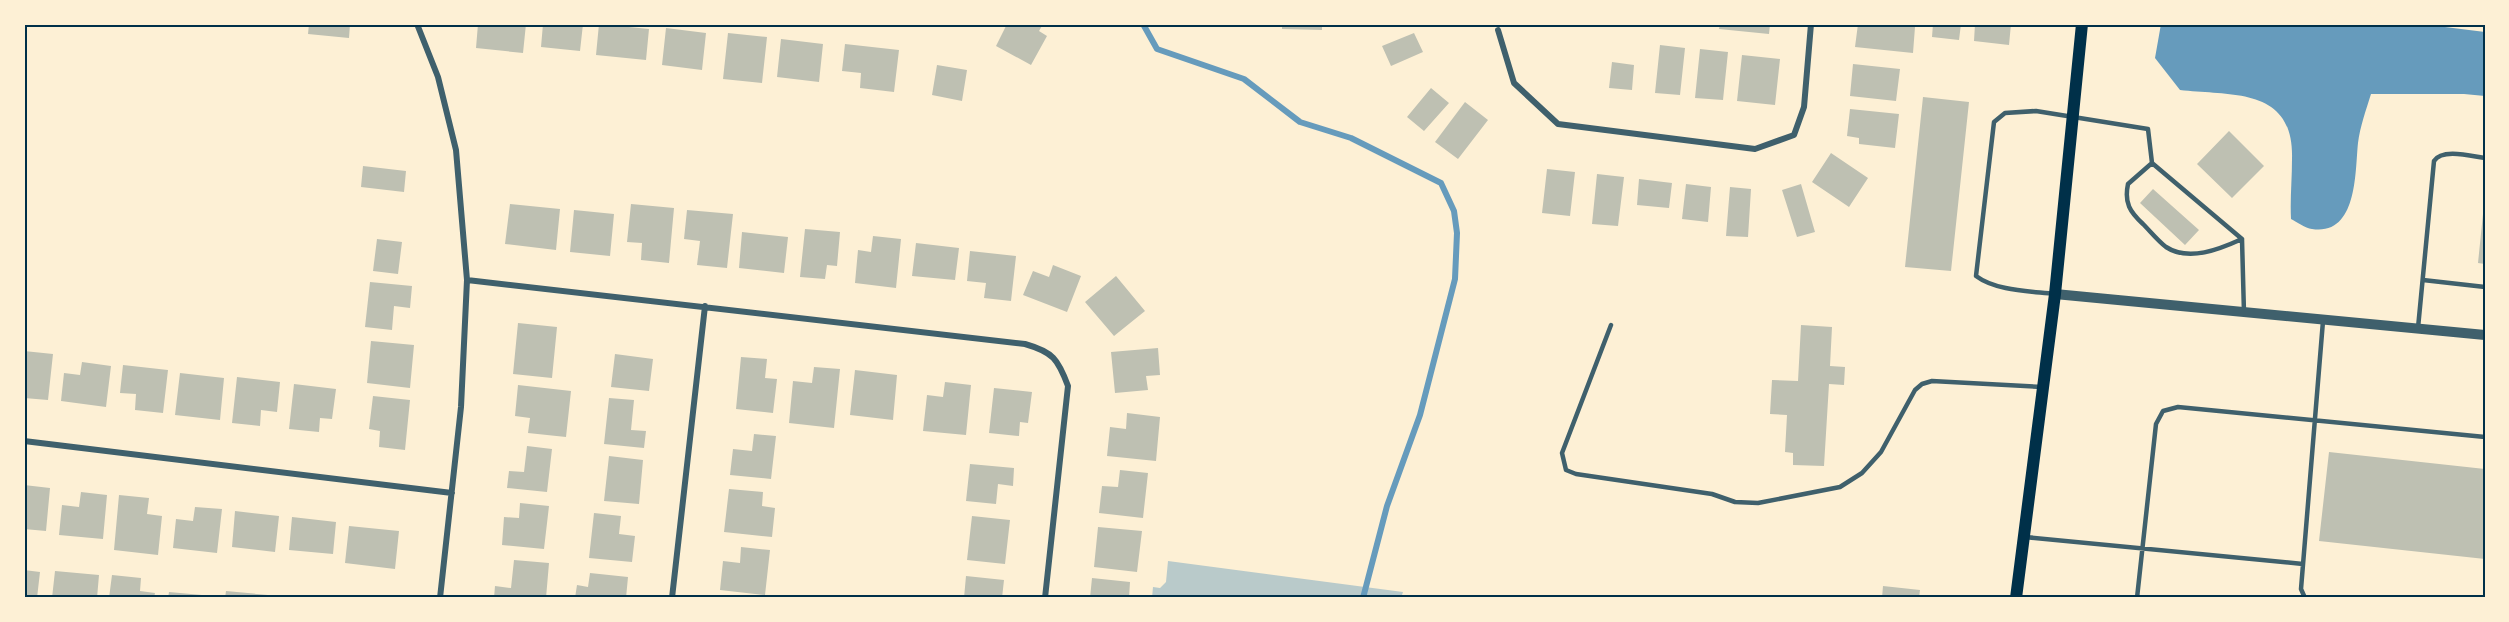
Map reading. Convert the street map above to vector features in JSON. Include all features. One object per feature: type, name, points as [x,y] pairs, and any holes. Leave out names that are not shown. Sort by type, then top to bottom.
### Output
[{"type":"main road","points":[[2016,598],[2022,537],[2055,294],[2082,24]]},
{"type":"street","points":[[417,24],[438,77],[456,150],[467,280],[462,407],[440,598]]},
{"type":"street","points":[[1498,30],[1514,83],[1558,124],[1755,149],[1794,135],[1804,107],[1811,24]]},
{"type":"street","points":[[467,280],[1025,344],[1045,350],[1060,363],[1068,386],[1045,598]]},
{"type":"street","points":[[2055,294],[2485,335]]},
{"type":"street","points":[[672,598],[705,306]]},
{"type":"street","points":[[24,441],[452,493]]},
{"type":"lane","points":[[2055,294],[1983,281],[1976,276],[1994,123],[2005,113],[2036,111],[2072,115],[2148,129],[2152,163],[2242,239],[2244,313]]},
{"type":"lane","points":[[2418,329],[2434,161],[2437,156],[2444,154],[2485,158]]},
{"type":"lane","points":[[2152,163],[2128,184],[2127,205],[2131,213],[2166,247],[2177,252],[2208,252],[2242,239]]},
{"type":"lane","points":[[2423,280],[2485,287]]},
{"type":"lane","points":[[2305,598],[2301,589],[2323,321]]},
{"type":"lane","points":[[1611,325],[1562,453],[1566,470],[1575,474],[1712,494],[1735,502],[1758,503],[1840,487],[1862,472],[1881,452],[1915,390],[1922,384],[1932,381],[2042,387]]},
{"type":"lane","points":[[2137,598],[2156,424],[2163,411],[2178,407],[2485,437]]},
{"type":"lane","points":[[2022,537],[2303,564]]},
{"type":"lane","points":[[2390,598],[2401,598]]},
{"type":"shaded area","points":[[1168,561],[1403,592],[1401,598],[1152,598],[1153,587],[1160,588],[1166,582]]},
{"type":"water","points":[[2161,24],[2421,24],[2485,32],[2485,96],[2371,94],[2360,131],[2354,184],[2346,212],[2338,222],[2327,228],[2312,229],[2291,219],[2292,159],[2290,136],[2283,119],[2271,107],[2257,100],[2239,95],[2180,90],[2155,58]]},
{"type":"building","points":[[309,24],[350,24],[349,38],[308,34]]},
{"type":"building","points":[[478,24],[526,24],[523,53],[476,48]]},
{"type":"building","points":[[543,24],[583,24],[580,51],[541,47]]},
{"type":"building","points":[[599,24],[649,29],[646,60],[596,55]]},
{"type":"building","points":[[1007,24],[1043,24],[1039,31],[1047,36],[1031,65],[996,46]]},
{"type":"building","points":[[1282,24],[1322,24],[1322,30],[1282,29]]},
{"type":"building","points":[[1720,24],[1770,24],[1769,34],[1719,29]]},
{"type":"building","points":[[1858,24],[1915,27],[1913,53],[1855,47]]},
{"type":"building","points":[[1933,24],[1961,24],[1959,40],[1932,37]]},
{"type":"building","points":[[1975,24],[2011,24],[2009,45],[1974,41]]},
{"type":"building","points":[[666,28],[706,33],[702,70],[662,65]]},
{"type":"building","points":[[728,33],[767,37],[762,83],[723,79]]},
{"type":"building","points":[[1414,33],[1423,52],[1391,66],[1382,46]]},
{"type":"building","points":[[781,39],[823,44],[819,82],[777,77]]},
{"type":"building","points":[[845,44],[899,50],[894,92],[860,88],[861,73],[842,71]]},
{"type":"building","points":[[1660,45],[1685,48],[1680,95],[1655,93]]},
{"type":"building","points":[[1700,49],[1728,52],[1723,100],[1695,98]]},
{"type":"building","points":[[1742,55],[1780,59],[1775,105],[1737,101]]},
{"type":"building","points":[[1612,62],[1634,65],[1632,90],[1609,88]]},
{"type":"building","points":[[1853,64],[1900,69],[1896,101],[1850,96]]},
{"type":"building","points":[[937,65],[967,70],[962,101],[932,95]]},
{"type":"building","points":[[1431,88],[1449,103],[1424,131],[1407,117]]},
{"type":"building","points":[[1923,97],[1969,102],[1951,271],[1905,267]]},
{"type":"building","points":[[1465,102],[1488,120],[1458,159],[1435,142]]},
{"type":"building","points":[[1850,109],[1899,114],[1895,148],[1859,144],[1859,138],[1847,136]]},
{"type":"building","points":[[2229,131],[2264,166],[2232,198],[2197,164]]},
{"type":"building","points":[[1831,153],[1868,178],[1849,207],[1812,182]]},
{"type":"building","points":[[363,166],[406,171],[404,192],[361,187]]},
{"type":"building","points":[[1547,169],[1575,172],[1570,216],[1542,213]]},
{"type":"building","points":[[1597,174],[1624,177],[1618,226],[1592,224]]},
{"type":"building","points":[[1639,179],[1672,183],[1669,208],[1637,205]]},
{"type":"building","points":[[1686,184],[1711,187],[1708,222],[1682,219]]},
{"type":"building","points":[[1801,184],[1815,232],[1797,237],[1782,190]]},
{"type":"building","points":[[1730,187],[1751,189],[1748,237],[1726,236]]},
{"type":"building","points":[[2153,189],[2199,230],[2185,245],[2140,203]]},
{"type":"building","points":[[510,204],[560,209],[556,250],[505,244]]},
{"type":"building","points":[[631,204],[674,208],[669,263],[641,260],[642,243],[627,242]]},
{"type":"building","points":[[574,210],[614,214],[610,256],[570,252]]},
{"type":"building","points":[[687,210],[733,214],[727,268],[697,265],[700,241],[684,239]]},
{"type":"building","points":[[2483,214],[2485,214],[2485,264],[2478,263]]},
{"type":"building","points":[[805,229],[840,232],[837,266],[827,265],[825,279],[800,277]]},
{"type":"building","points":[[742,232],[788,237],[784,273],[739,268]]},
{"type":"building","points":[[873,236],[901,239],[896,288],[855,283],[858,250],[871,252]]},
{"type":"building","points":[[377,239],[402,242],[398,274],[373,271]]},
{"type":"building","points":[[916,243],[959,248],[955,280],[912,276]]},
{"type":"building","points":[[970,251],[1016,256],[1011,301],[984,298],[986,283],[967,281]]},
{"type":"building","points":[[1053,265],[1081,276],[1067,312],[1023,295],[1033,271],[1049,277]]},
{"type":"building","points":[[1116,276],[1145,311],[1114,336],[1085,302]]},
{"type":"building","points":[[370,282],[412,286],[410,308],[394,306],[392,330],[365,327]]},
{"type":"building","points":[[518,323],[557,327],[552,378],[513,374]]},
{"type":"building","points":[[1801,325],[1832,327],[1830,366],[1845,367],[1844,385],[1829,384],[1824,466],[1793,465],[1793,453],[1785,452],[1787,415],[1770,414],[1772,380],[1798,381]]},
{"type":"building","points":[[371,341],[414,345],[410,388],[367,383]]},
{"type":"building","points":[[1158,348],[1160,375],[1146,376],[1148,390],[1115,393],[1111,352]]},
{"type":"building","points":[[24,351],[53,354],[48,400],[24,398]]},
{"type":"building","points":[[615,354],[653,359],[649,391],[611,387]]},
{"type":"building","points":[[741,357],[767,359],[765,378],[777,379],[773,413],[736,409]]},
{"type":"building","points":[[82,362],[111,366],[106,407],[61,401],[64,373],[80,375]]},
{"type":"building","points":[[123,365],[168,370],[163,413],[135,410],[136,394],[120,393]]},
{"type":"building","points":[[814,367],[840,369],[834,428],[789,423],[793,381],[812,383]]},
{"type":"building","points":[[855,370],[897,375],[893,420],[850,415]]},
{"type":"building","points":[[180,373],[224,378],[220,420],[175,415]]},
{"type":"building","points":[[237,377],[280,382],[277,412],[261,410],[260,426],[232,423]]},
{"type":"building","points":[[945,382],[971,385],[966,435],[923,431],[927,395],[943,397]]},
{"type":"building","points":[[294,384],[336,389],[332,419],[320,418],[319,432],[289,429]]},
{"type":"building","points":[[518,385],[571,391],[566,437],[528,433],[530,418],[515,416]]},
{"type":"building","points":[[994,388],[1032,392],[1028,423],[1020,422],[1019,436],[989,433]]},
{"type":"building","points":[[373,396],[410,400],[405,450],[379,447],[380,431],[369,429]]},
{"type":"building","points":[[609,398],[634,400],[631,430],[646,431],[644,448],[604,444]]},
{"type":"building","points":[[1127,413],[1160,417],[1156,461],[1107,456],[1110,427],[1126,429]]},
{"type":"building","points":[[754,434],[776,436],[771,479],[730,475],[733,449],[752,451]]},
{"type":"building","points":[[527,446],[552,449],[547,492],[507,488],[509,471],[524,472]]},
{"type":"building","points":[[2329,452],[2485,469],[2485,559],[2319,541]]},
{"type":"building","points":[[609,456],[643,460],[639,504],[604,501]]},
{"type":"building","points":[[970,464],[1014,468],[1013,486],[998,484],[996,504],[966,501]]},
{"type":"building","points":[[1120,470],[1148,473],[1143,518],[1099,513],[1102,486],[1118,487]]},
{"type":"building","points":[[24,485],[50,488],[46,531],[24,529]]},
{"type":"building","points":[[729,489],[763,492],[762,506],[775,508],[772,537],[724,532]]},
{"type":"building","points":[[81,492],[107,495],[103,539],[59,535],[62,505],[79,507]]},
{"type":"building","points":[[119,495],[149,498],[147,514],[162,516],[158,555],[114,550]]},
{"type":"building","points":[[520,503],[549,506],[544,549],[502,545],[504,517],[519,518]]},
{"type":"building","points":[[195,507],[222,509],[217,553],[173,548],[176,519],[193,521]]},
{"type":"building","points":[[235,511],[279,516],[275,552],[232,547]]},
{"type":"building","points":[[594,513],[621,516],[619,534],[635,536],[632,562],[589,558]]},
{"type":"building","points":[[972,516],[1010,520],[1005,564],[967,560]]},
{"type":"building","points":[[292,517],[336,522],[333,554],[289,550]]},
{"type":"building","points":[[349,526],[399,531],[395,569],[345,563]]},
{"type":"building","points":[[1098,527],[1142,531],[1137,572],[1094,567]]},
{"type":"building","points":[[741,547],[770,550],[765,595],[720,590],[723,561],[740,563]]},
{"type":"building","points":[[514,560],[549,563],[546,598],[494,598],[495,586],[511,588]]},
{"type":"building","points":[[24,570],[40,572],[37,598],[24,598]]},
{"type":"building","points":[[55,571],[99,575],[97,598],[52,598]]},
{"type":"building","points":[[590,573],[628,577],[626,598],[575,598],[577,585],[588,587]]},
{"type":"building","points":[[112,575],[141,578],[140,591],[155,593],[154,598],[109,598]]},
{"type":"building","points":[[966,576],[1004,580],[1002,598],[964,598]]},
{"type":"building","points":[[1092,578],[1130,582],[1129,598],[1090,598]]},
{"type":"building","points":[[1883,586],[1920,590],[1919,598],[1882,598]]},
{"type":"building","points":[[226,591],[268,595],[267,598],[225,598]]},
{"type":"building","points":[[169,592],[213,596],[213,598],[168,598]]},
{"type":"waterway","points":[[1143,24],[1157,49],[1244,79],[1300,122],[1351,138],[1441,183],[1454,211],[1457,233],[1455,279],[1420,415],[1387,506],[1363,598]]}]
